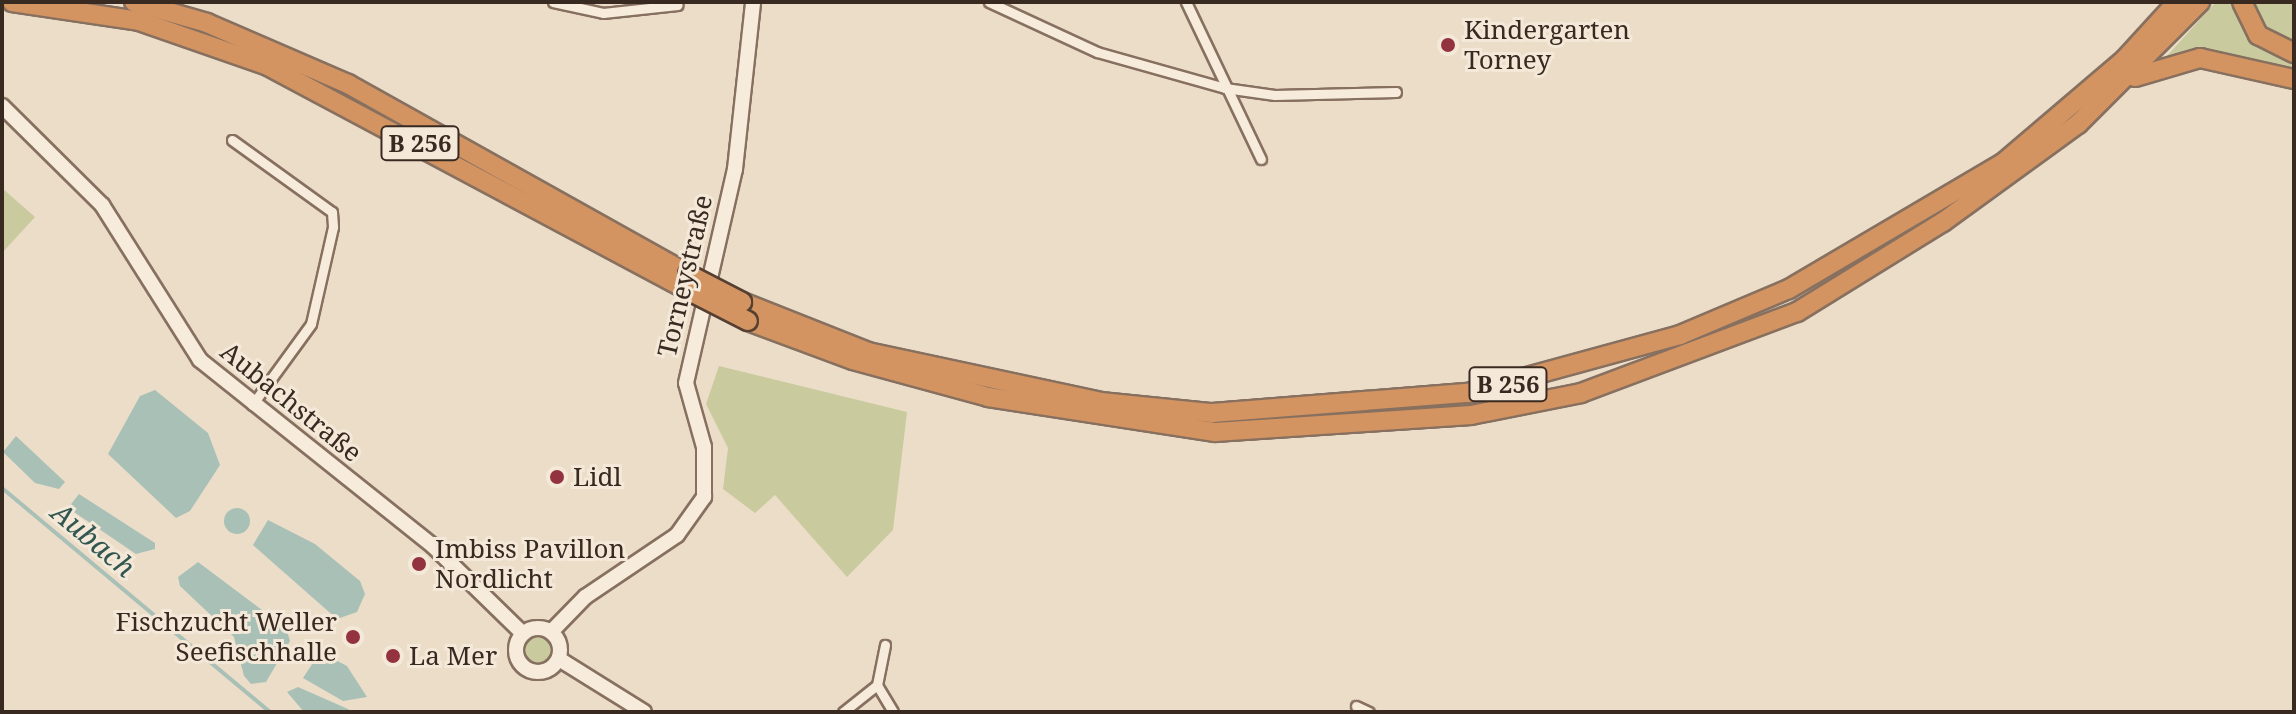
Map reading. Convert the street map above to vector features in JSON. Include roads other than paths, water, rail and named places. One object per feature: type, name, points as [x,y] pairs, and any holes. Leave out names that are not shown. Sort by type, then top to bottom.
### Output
[{"type":"highway","name":"B 256","points":[[12,2],[139,21],[255,60],[688,282],[868,352],[1101,402],[1212,413],[1468,393],[1680,335],[1789,289],[2003,163],[2125,59],[2177,2]]},
{"type":"highway","name":"B 256","points":[[134,2],[228,31],[348,84],[688,282],[748,321],[853,360],[1097,419],[1215,432],[1471,415],[1595,389],[1797,312],[2017,174],[2129,80],[2200,2]]},
{"type":"highway","points":[[2242,2],[2258,35],[2294,53]]},
{"type":"highway","points":[[2129,80],[2200,58],[2294,79]]},
{"type":"street","points":[[553,2],[603,13],[678,5]]},
{"type":"street","name":"Torneystraße","points":[[551,632],[585,597],[677,535],[704,497],[704,447],[686,383],[735,169],[753,2]]},
{"type":"street","points":[[989,2],[1097,52],[1225,88],[1275,95],[1396,92]]},
{"type":"street","points":[[1186,2],[1261,159]]},
{"type":"street","name":"Aubachstraße","points":[[2,106],[75,171],[200,360],[252,405],[433,546],[522,633]]},
{"type":"street","points":[[232,140],[332,212],[333,227],[311,324],[252,405]]},
{"type":"street","points":[[559,659],[545,672],[522,667],[515,646],[522,633],[551,632],[559,659],[644,712]]},
{"type":"street","points":[[843,712],[877,685],[885,645]]},
{"type":"street","points":[[877,685],[893,712]]},
{"type":"street","points":[[1356,706],[1369,712]]},
{"type":"waterway","name":"Aubach","points":[[2,488],[270,712]]},
{"type":"place","name":"Kindergarten Torney","points":[[1448,45]]},
{"type":"place","name":"Lidl","points":[[557,477]]},
{"type":"place","name":"Imbiss Pavillon Nordlicht","points":[[419,564]]},
{"type":"place","name":"Fischzucht Weller Seefischhalle","points":[[353,637]]},
{"type":"place","name":"La Mer","points":[[393,656]]}]
